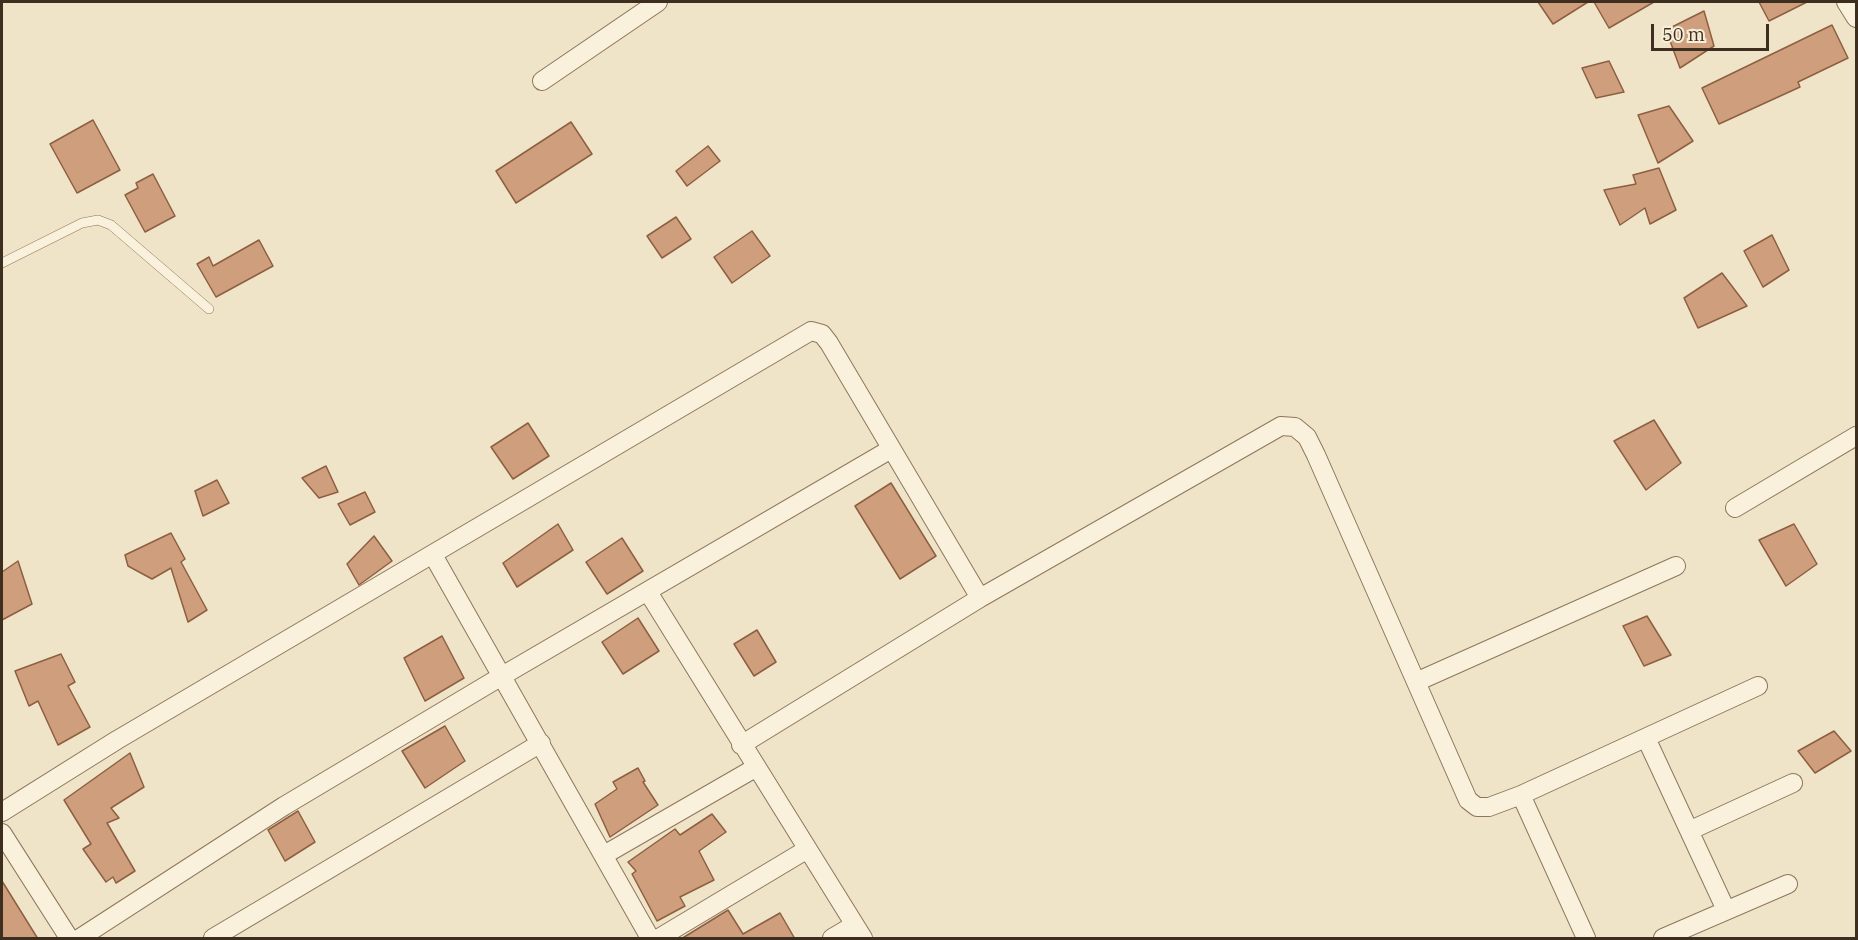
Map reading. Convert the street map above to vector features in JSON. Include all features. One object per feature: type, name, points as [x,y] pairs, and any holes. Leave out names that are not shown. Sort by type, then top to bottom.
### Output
[{"type":"street","points":[[542,81],[658,2]]},
{"type":"street","points":[[1846,2],[1857,18]]},
{"type":"street","points":[[2,812],[117,740],[811,331],[822,334],[830,343],[980,598]]},
{"type":"street","points":[[741,744],[980,598],[1281,426],[1295,427],[1307,437],[1468,800],[1477,807],[1490,807],[1521,795],[1758,686]]},
{"type":"street","points":[[1735,508],[1857,436]]},
{"type":"street","points":[[80,939],[284,806],[891,449]]},
{"type":"street","points":[[433,555],[650,939]]},
{"type":"street","points":[[1416,682],[1676,566]]},
{"type":"street","points":[[648,592],[858,932],[832,939]]},
{"type":"street","points":[[1646,738],[1726,910]]},
{"type":"street","points":[[213,939],[541,743]]},
{"type":"street","points":[[604,855],[755,768]]},
{"type":"street","points":[[1690,830],[1793,783]]},
{"type":"street","points":[[1521,795],[1586,939]]},
{"type":"street","points":[[2,833],[69,939]]},
{"type":"street","points":[[658,939],[806,850]]},
{"type":"street","points":[[1663,939],[1788,884]]},
{"type":"lane","points":[[2,263],[82,223],[98,220],[111,225],[209,309]]},
{"type":"building","points":[[1538,2],[1588,2],[1553,24]]},
{"type":"building","points":[[1594,2],[1654,2],[1609,28]]},
{"type":"building","points":[[1759,2],[1807,2],[1769,21]]},
{"type":"building","points":[[1704,11],[1714,46],[1680,68],[1666,30]]},
{"type":"building","points":[[1832,25],[1848,58],[1798,82],[1800,87],[1719,124],[1702,88]]},
{"type":"building","points":[[1609,61],[1624,92],[1596,98],[1582,68]]},
{"type":"building","points":[[1669,106],[1693,141],[1658,163],[1638,115]]},
{"type":"building","points":[[93,120],[120,170],[77,193],[50,144]]},
{"type":"building","points":[[571,122],[592,154],[516,203],[496,171]]},
{"type":"building","points":[[708,146],[720,161],[687,186],[676,171]]},
{"type":"building","points":[[1659,168],[1676,210],[1650,224],[1645,208],[1620,225],[1604,190],[1636,184],[1633,175]]},
{"type":"building","points":[[153,174],[175,216],[145,232],[125,195],[138,188],[136,183]]},
{"type":"building","points":[[676,217],[691,239],[662,258],[647,236]]},
{"type":"building","points":[[752,231],[770,256],[732,283],[714,257]]},
{"type":"building","points":[[1772,235],[1789,270],[1763,287],[1744,251]]},
{"type":"building","points":[[259,240],[273,266],[216,297],[197,264],[209,257],[213,266]]},
{"type":"building","points":[[1722,273],[1747,306],[1698,328],[1684,298]]},
{"type":"building","points":[[1654,420],[1681,463],[1646,490],[1614,441]]},
{"type":"building","points":[[528,423],[549,456],[513,479],[491,447]]},
{"type":"building","points":[[326,466],[338,492],[319,498],[302,478]]},
{"type":"building","points":[[217,480],[229,503],[203,516],[195,491]]},
{"type":"building","points":[[891,483],[936,556],[900,579],[855,506]]},
{"type":"building","points":[[365,492],[375,512],[350,525],[338,504]]},
{"type":"building","points":[[558,524],[573,550],[517,587],[503,563]]},
{"type":"building","points":[[1794,524],[1817,564],[1786,586],[1759,540]]},
{"type":"building","points":[[171,533],[185,559],[181,562],[207,610],[188,622],[171,568],[152,579],[128,566],[125,555]]},
{"type":"building","points":[[374,536],[392,561],[359,585],[347,564]]},
{"type":"building","points":[[622,538],[643,571],[607,594],[586,562]]},
{"type":"building","points":[[18,561],[32,604],[2,620],[2,572]]},
{"type":"building","points":[[1647,616],[1671,655],[1644,666],[1623,626]]},
{"type":"building","points":[[638,618],[659,651],[623,674],[602,642]]},
{"type":"building","points":[[757,630],[776,662],[754,676],[734,644]]},
{"type":"building","points":[[442,636],[464,678],[425,701],[404,658]]},
{"type":"building","points":[[61,654],[75,682],[68,686],[90,727],[58,745],[38,701],[29,706],[15,671]]},
{"type":"building","points":[[445,726],[465,761],[425,788],[402,751]]},
{"type":"building","points":[[1834,731],[1851,751],[1815,773],[1798,751]]},
{"type":"building","points":[[130,753],[144,787],[111,808],[119,818],[107,823],[135,871],[116,883],[113,877],[106,882],[83,849],[91,844],[64,800]]},
{"type":"building","points":[[638,768],[645,781],[643,782],[658,805],[610,837],[595,804],[617,789],[613,782]]},
{"type":"building","points":[[298,811],[315,842],[285,861],[268,830]]},
{"type":"building","points":[[712,814],[726,832],[699,851],[714,880],[680,897],[685,906],[657,921],[632,874],[636,871],[628,862],[675,829],[680,835]]},
{"type":"building","points":[[2,881],[38,939],[2,939]]},
{"type":"building","points":[[728,910],[743,934],[780,913],[795,939],[681,939]]}]
